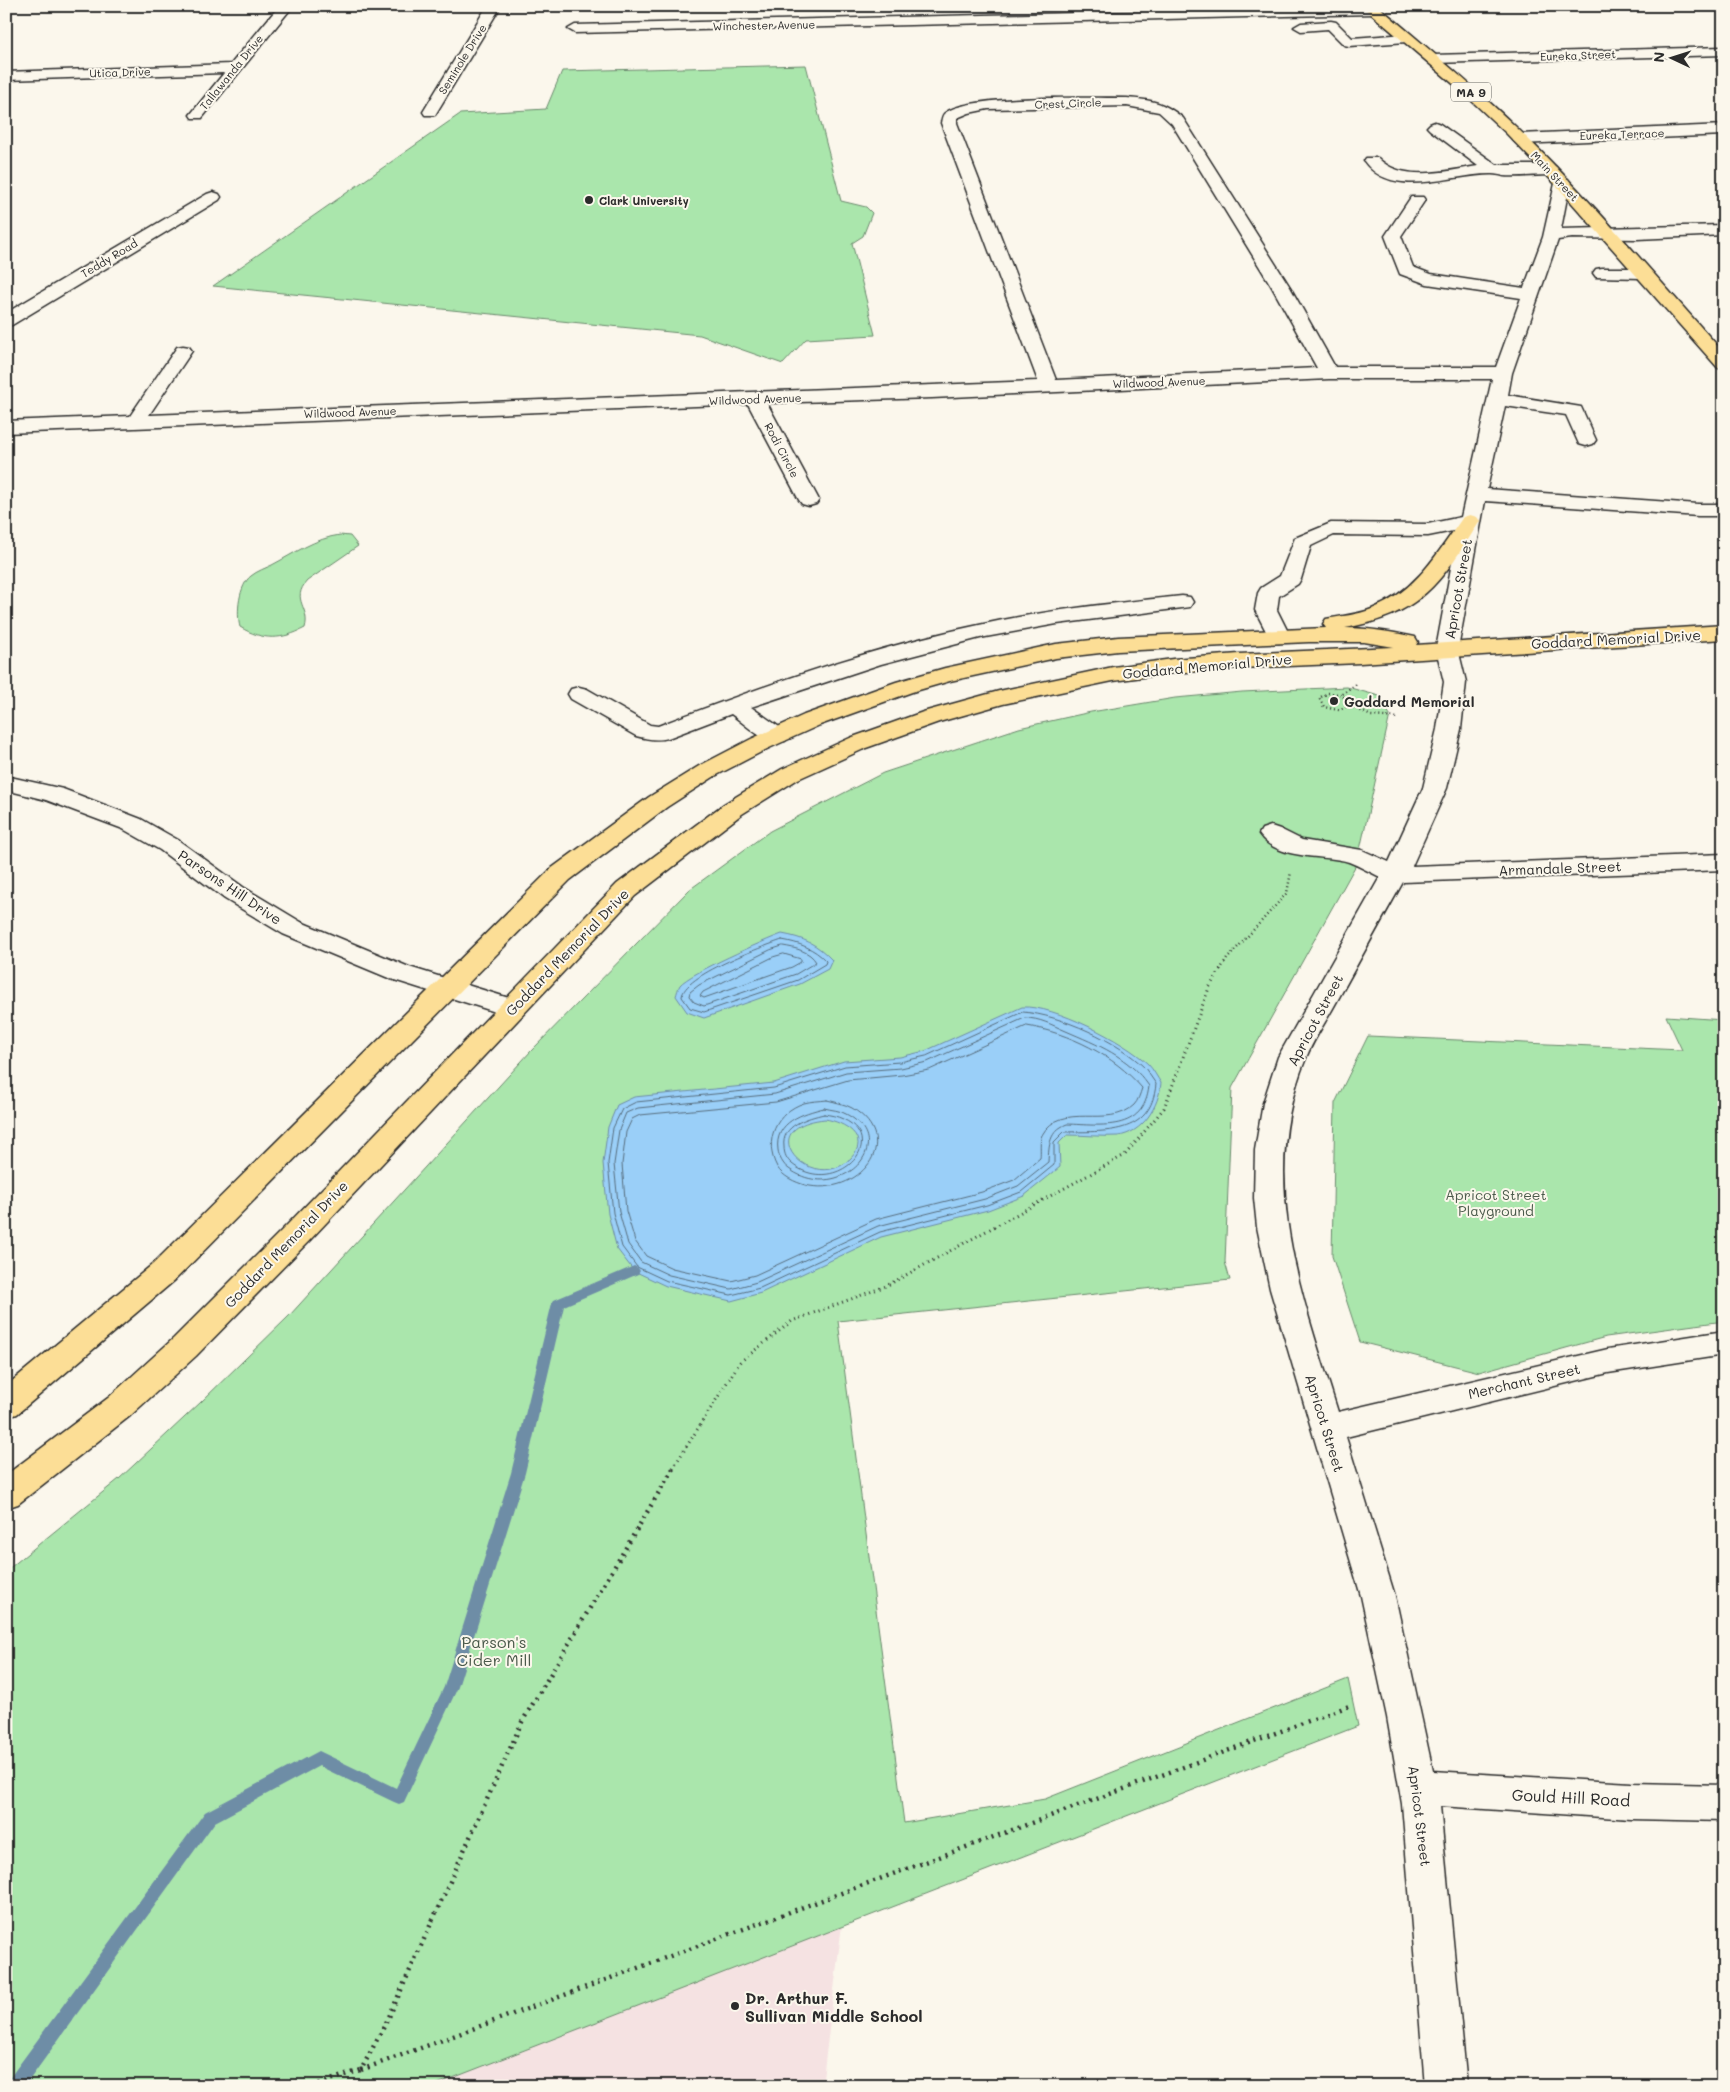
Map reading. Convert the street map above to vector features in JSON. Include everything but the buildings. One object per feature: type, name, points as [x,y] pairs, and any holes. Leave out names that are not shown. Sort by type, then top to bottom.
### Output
[{"type":"main road","name":"Main Street","points":[[1371,8],[1488,107],[1520,139],[1562,182],[1611,245],[1642,273],[1724,364]]},
{"type":"main road","points":[[1279,636],[1363,619],[1381,614],[1396,606],[1430,577],[1470,521]]},
{"type":"main road","name":"Goddard Memorial Drive","points":[[6,1494],[119,1407],[185,1347],[299,1232],[626,890],[733,809],[790,774],[858,743],[931,717],[999,698],[1113,674],[1239,661],[1353,657],[1448,649],[1724,632]]},
{"type":"main road","name":"Goddard Memorial Drive","points":[[6,1406],[164,1272],[561,874],[658,802],[707,771],[777,736],[830,713],[920,681],[1036,654],[1118,644],[1279,636],[1364,635],[1448,649]]},
{"type":"street","name":"Tallawanda Drive","points":[[197,115],[233,68],[286,6]]},
{"type":"street","name":"Seminole Drive","points":[[430,112],[494,6]]},
{"type":"street","name":"Winchester Avenue","points":[[575,29],[1319,11],[1371,8]]},
{"type":"street","points":[[1319,11],[1349,42],[1407,38]]},
{"type":"street","points":[[1282,28],[1386,21]]},
{"type":"street","points":[[1362,29],[1376,40]]},
{"type":"street","name":"Eureka Street","points":[[1433,60],[1724,50]]},
{"type":"street","name":"Utica Drive","points":[[6,76],[233,68]]},
{"type":"street","name":"Crest Circle","points":[[1049,386],[949,123],[950,116],[965,109],[988,106],[1127,102],[1151,105],[1170,113],[1178,121],[1281,287],[1330,373]]},
{"type":"street","points":[[1435,127],[1492,169]]},
{"type":"street","name":"Eureka Terrace","points":[[1520,139],[1724,130]]},
{"type":"street","points":[[1372,161],[1384,172],[1399,176],[1428,178],[1492,169],[1504,171],[1550,170]]},
{"type":"street","name":"Apricot Street","points":[[1446,2086],[1418,1787],[1399,1687],[1386,1629],[1285,1289],[1272,1228],[1268,1150],[1277,1104],[1292,1057],[1395,874],[1427,809],[1440,772],[1449,728],[1455,682],[1448,649],[1470,521],[1503,373],[1540,264],[1551,238],[1562,182]]},
{"type":"street","name":"Teddy Road","points":[[6,321],[214,197]]},
{"type":"street","points":[[1417,200],[1393,236],[1406,270],[1427,279],[1530,294]]},
{"type":"street","points":[[1551,238],[1560,234],[1611,245],[1724,230]]},
{"type":"street","points":[[1540,264],[1558,254],[1565,253]]},
{"type":"street","points":[[1602,273],[1642,273]]},
{"type":"street","points":[[136,421],[183,351]]},
{"type":"street","name":"Wildwood Avenue","points":[[6,427],[387,411],[755,400],[1277,377],[1330,373],[1503,373]]},
{"type":"street","points":[[1498,399],[1574,411],[1586,440]]},
{"type":"street","name":"Rodi Circle","points":[[755,400],[808,500]]},
{"type":"street","points":[[1476,494],[1698,510],[1724,510]]},
{"type":"street","points":[[1279,636],[1266,610],[1269,593],[1290,579],[1302,542],[1330,530],[1428,530],[1470,521]]},
{"type":"street","points":[[578,694],[644,731],[660,733],[807,680],[919,646],[995,628],[1087,612],[1182,602]]},
{"type":"street","points":[[734,705],[777,736]]},
{"type":"street","name":"Parsons Hill Drive","points":[[6,783],[63,797],[132,824],[169,845],[234,893],[292,928],[400,973],[512,1008]]},
{"type":"street","points":[[1271,834],[1296,847],[1353,855],[1395,874]]},
{"type":"street","name":"Armandale Street","points":[[1395,874],[1724,862]]},
{"type":"street","name":"Merchant Street","points":[[1327,1428],[1608,1361],[1724,1343]]},
{"type":"street","name":"Gould Hill Road","points":[[1418,1787],[1631,1800],[1724,1803]]},
{"type":"path","points":[[1342,694],[1359,682]]},
{"type":"path","points":[[1328,693],[1342,694],[1349,699],[1350,705],[1344,709],[1334,710],[1324,706],[1319,701],[1321,696],[1328,693]]},
{"type":"path","points":[[1350,705],[1371,716],[1400,718]]},
{"type":"path","points":[[361,2070],[388,2019],[522,1722],[659,1490],[740,1362],[792,1320],[886,1286],[1125,1154],[1164,1108],[1209,988],[1227,959],[1287,892],[1296,847]]},
{"type":"path","points":[[312,2086],[361,2070],[1349,1706]]},
{"type":"shaded area","name":"Dr. Arthur F. Sullivan Middle School","points":[[842,1925],[822,2086],[432,2086]]},
{"type":"green space","name":"Clark University","points":[[806,65],[841,201],[866,207],[872,213],[863,236],[852,243],[875,335],[806,339],[783,364],[700,335],[213,286],[460,114],[546,109],[562,71]]},
{"type":"green space","points":[[340,535],[350,536],[358,546],[307,581],[302,588],[300,599],[305,615],[305,628],[280,637],[265,637],[248,632],[240,627],[238,614],[241,592],[251,576],[313,543]]},
{"type":"green space","name":"Parson's Cider Mill","points":[[1347,687],[1379,696],[1390,715],[1357,863],[1232,1088],[1225,1262],[1230,1280],[838,1321],[904,1823],[1045,1799],[1348,1679],[1358,1726],[432,2086],[6,2086],[6,1571],[119,1479],[201,1402],[289,1316],[531,1051],[689,890],[770,831],[883,773],[1019,728],[1091,712],[1175,698],[1242,692]]},
{"type":"green space","name":"Apricot Street Playground","points":[[1666,1016],[1724,1020],[1724,1321],[1606,1337],[1479,1372],[1360,1342],[1332,1256],[1335,1103],[1368,1036],[1682,1050]]},
{"type":"water","points":[[782,934],[804,940],[821,950],[832,960],[828,969],[800,984],[704,1018],[687,1012],[676,996],[680,985],[728,957]]},
{"type":"water","points":[[1022,1007],[1036,1008],[1070,1018],[1123,1045],[1148,1064],[1161,1083],[1160,1092],[1148,1117],[1135,1130],[1127,1134],[1118,1136],[1067,1135],[1059,1143],[1060,1167],[1024,1196],[988,1210],[881,1237],[761,1293],[731,1301],[666,1286],[634,1271],[617,1249],[608,1214],[603,1163],[608,1127],[617,1105],[634,1097],[774,1083],[844,1061],[900,1057],[925,1051]],"holes":[[[825,1119],[847,1127],[857,1137],[858,1143],[851,1158],[836,1168],[820,1169],[806,1165],[794,1156],[789,1145],[791,1134],[802,1125]]]},
{"type":"waterway","points":[[14,2086],[210,1817],[319,1758],[399,1797],[451,1687],[518,1473],[558,1303],[634,1271]]},
{"type":"place","name":"Clark University","points":[[589,200]]},
{"type":"place","name":"Goddard Memorial","points":[[1334,701]]},
{"type":"place","name":"Dr. Arthur F. Sullivan Middle School","points":[[735,2006]]}]
